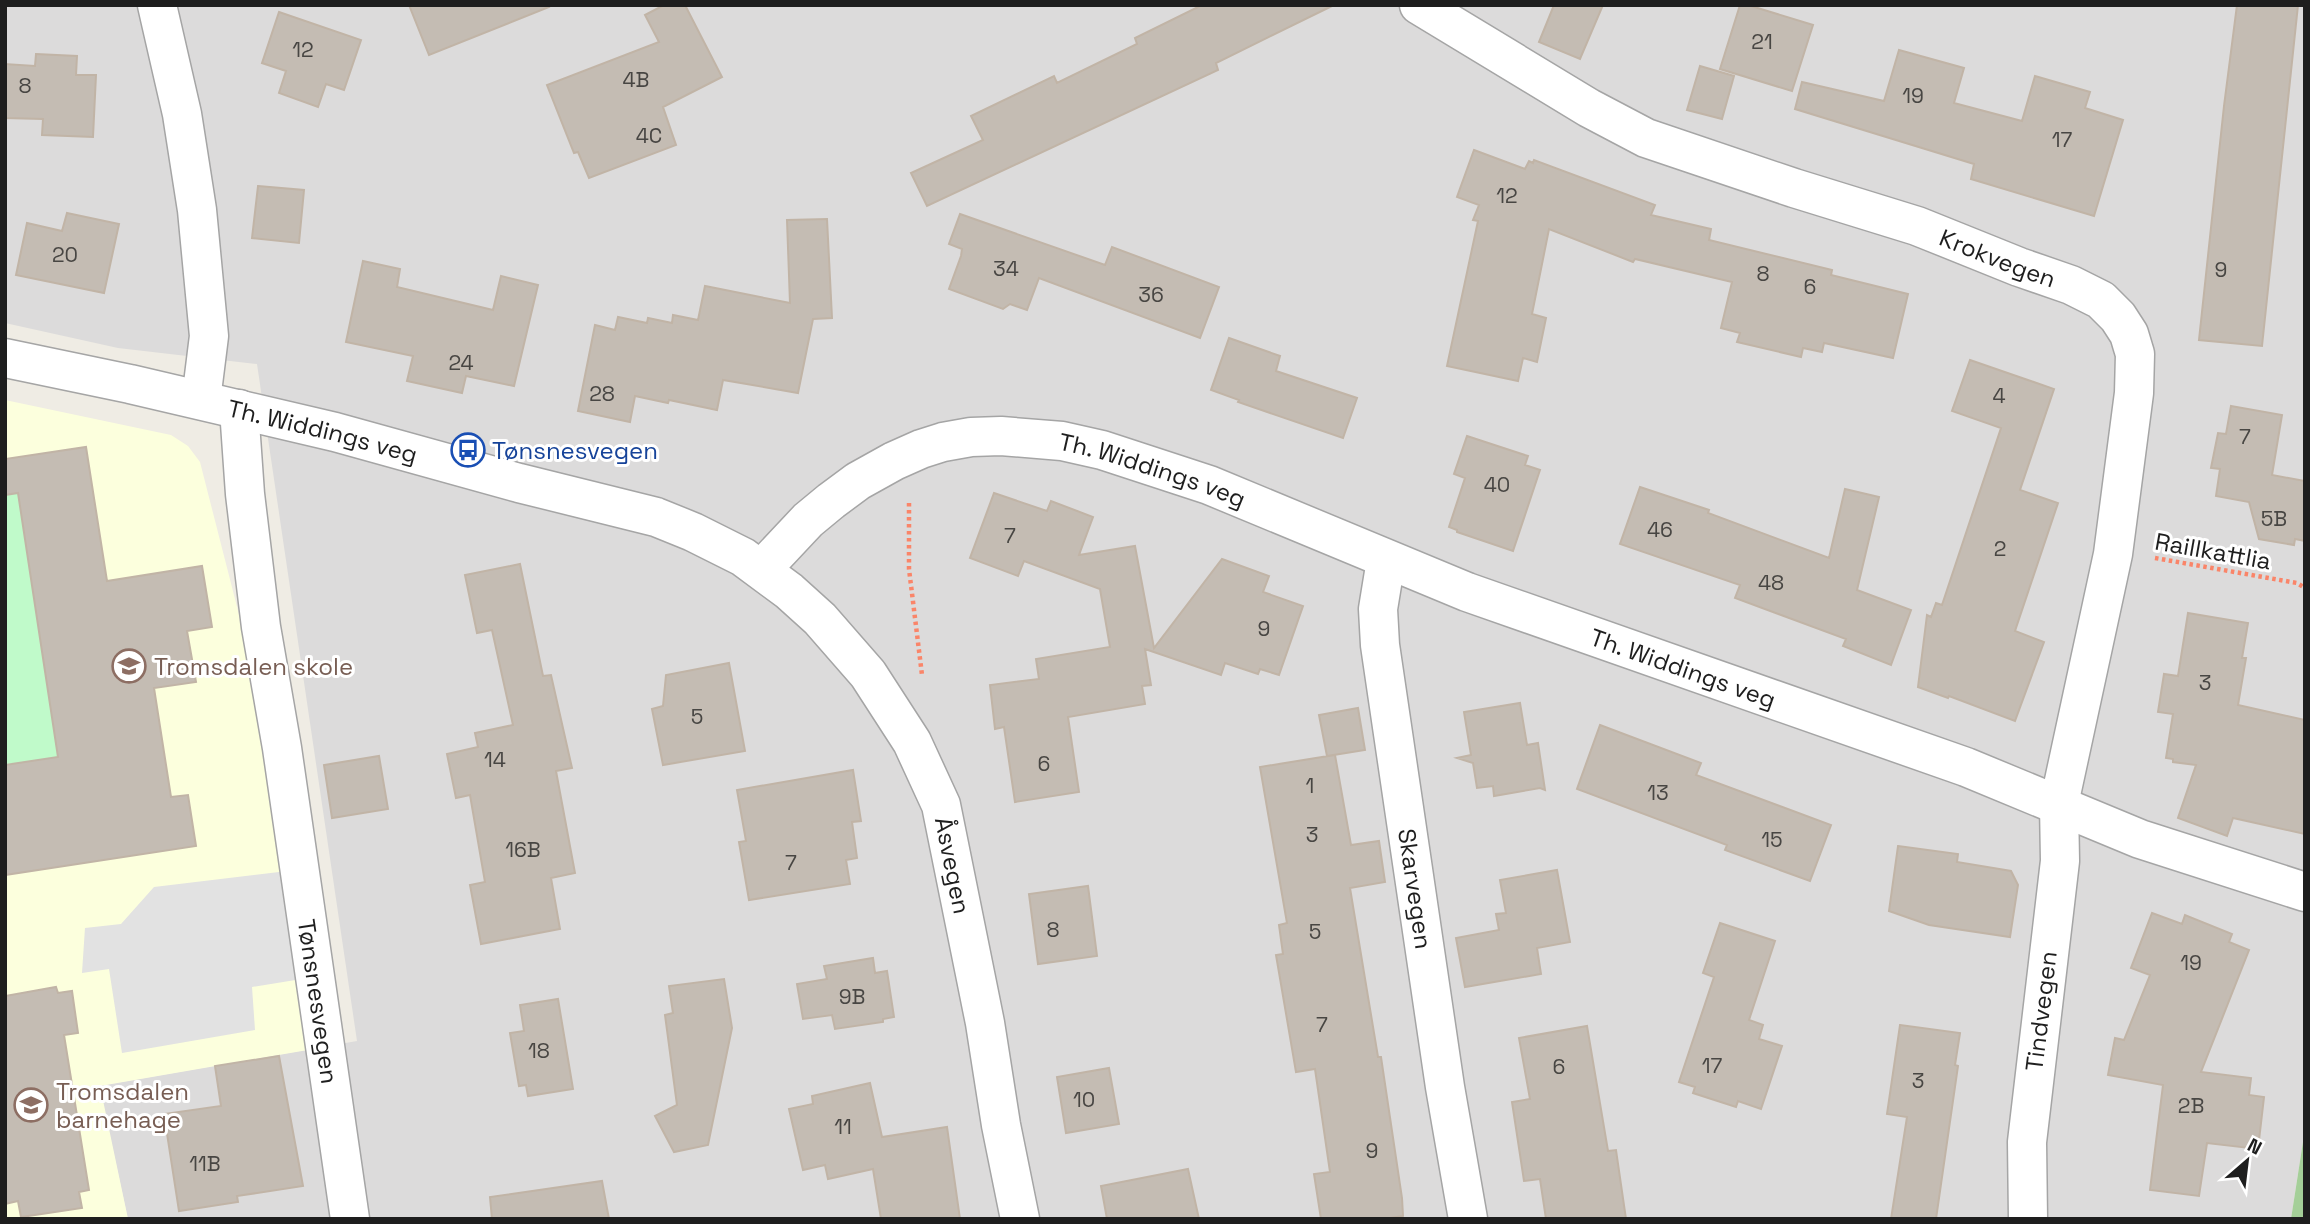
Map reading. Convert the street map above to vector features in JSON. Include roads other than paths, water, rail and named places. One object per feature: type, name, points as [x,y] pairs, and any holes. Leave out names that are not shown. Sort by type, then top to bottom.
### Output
[{"type":"street","points":[[157,5],[182,114],[197,210],[209,335],[201,400]]},
{"type":"street","name":"Krokvegen","points":[[1419,5],[1589,108],[1646,138],[1917,226],[2071,285],[2101,300],[2118,317],[2129,334],[2135,354],[2132,419],[2113,554],[2059,804]]},
{"type":"street","name":"Th. Widdings veg","points":[[5,358],[335,432],[519,483],[656,517],[693,532],[762,569],[808,520],[858,481],[909,454],[943,442],[1001,436],[1062,441],[1102,450],[1209,485],[1467,592],[1687,668],[1812,715],[1900,743],[2059,804],[2140,839],[2305,892]]},
{"type":"street","name":"Tønsnesvegen","points":[[239,409],[245,494],[261,627],[284,761],[351,1219]]},
{"type":"street","name":"Skarvegen","points":[[1386,560],[1378,609],[1380,645],[1445,1087],[1468,1219]]},
{"type":"street","name":"Åsvegen","points":[[762,569],[820,619],[868,674],[912,742],[941,805],[985,1023],[1000,1125],[1020,1219]]},
{"type":"street","name":"Tindvegen","points":[[2028,1219],[2027,1142],[2060,861],[2059,804]]},
{"type":"place","name":"Tønsnesvegen","points":[[468,450]]},
{"type":"place","name":"Tromsdalen skole","points":[[129,666]]},
{"type":"place","name":"Tromsdalen barnehage","points":[[31,1105]]}]
